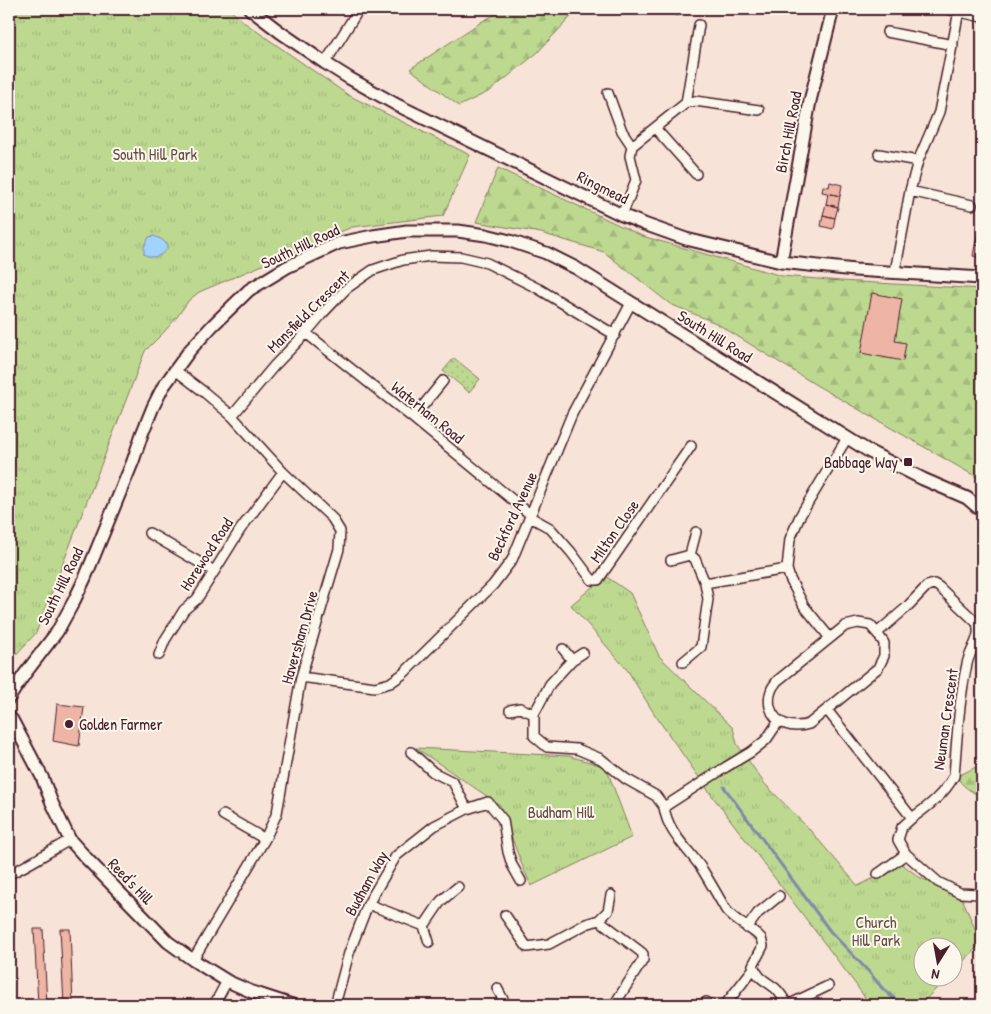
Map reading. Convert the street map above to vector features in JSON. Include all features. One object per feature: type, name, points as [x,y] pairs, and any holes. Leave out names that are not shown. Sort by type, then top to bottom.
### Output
[{"type":"street","name":"Ringmead","points":[[250,9],[280,32],[349,78],[398,105],[644,224],[686,239],[781,262],[855,270],[982,278]]},
{"type":"street","points":[[325,62],[359,9]]},
{"type":"street","name":"Birch Hill Road","points":[[781,262],[810,101],[833,9]]},
{"type":"street","points":[[947,9],[982,16]]},
{"type":"street","points":[[895,272],[910,191],[918,161],[939,112],[959,12]]},
{"type":"street","points":[[686,103],[699,25]]},
{"type":"street","points":[[887,32],[953,45]]},
{"type":"street","points":[[608,93],[622,131],[632,146]]},
{"type":"street","points":[[622,215],[636,180],[630,156],[632,146],[686,103],[695,101],[759,110]]},
{"type":"street","points":[[655,128],[696,174]]},
{"type":"street","points":[[879,154],[918,161]]},
{"type":"street","points":[[910,191],[972,205]]},
{"type":"street","name":"South Hill Road","points":[[9,698],[57,632],[74,601],[130,468],[153,407],[163,387],[190,350],[249,290],[287,267],[339,243],[373,236],[407,231],[458,231],[486,235],[546,253],[576,268],[870,452],[923,479],[967,498],[982,510]]},
{"type":"street","name":"Mansfield Crescent","points":[[232,416],[274,366],[347,288],[373,270],[403,260],[431,256],[460,257],[486,263],[539,289],[615,335]]},
{"type":"street","name":"Beckford Avenue","points":[[301,677],[375,687],[390,682],[403,674],[494,585],[512,560],[572,414],[631,303]]},
{"type":"street","name":"Waterham Road","points":[[306,333],[413,418],[530,516]]},
{"type":"street","name":"Haversham Drive","points":[[175,370],[232,416],[283,472],[332,518],[340,531],[339,549],[301,677],[277,813],[265,839],[193,960]]},
{"type":"street","points":[[413,418],[443,381]]},
{"type":"street","points":[[830,638],[804,606],[787,569],[790,539],[800,516],[847,438]]},
{"type":"street","name":"Milton Close","points":[[530,516],[550,528],[592,580],[598,580],[691,446]]},
{"type":"street","name":"Horewood Road","points":[[159,655],[165,640],[184,610],[197,599],[240,530],[283,472]]},
{"type":"street","points":[[967,498],[982,500]]},
{"type":"street","points":[[690,555],[696,532]]},
{"type":"street","points":[[149,533],[214,571]]},
{"type":"street","points":[[671,560],[690,555]]},
{"type":"street","points":[[683,662],[701,647],[708,599],[705,583],[695,560],[690,555]]},
{"type":"street","points":[[705,583],[787,569]]},
{"type":"street","name":"Neuman Crescent","points":[[878,633],[927,586],[934,584],[977,623],[978,627],[979,636],[968,660],[963,687],[954,776],[932,804],[902,827],[898,840],[906,854]]},
{"type":"street","points":[[858,623],[870,625],[884,643],[884,656],[878,668],[809,724],[800,727],[789,726],[779,721],[772,714],[769,702],[770,691],[777,681],[830,638],[845,626],[858,623]]},
{"type":"street","points":[[563,649],[572,660]]},
{"type":"street","points":[[583,653],[572,660],[550,684],[534,714],[534,736],[547,747],[578,749],[601,759],[626,779],[656,796],[664,807],[673,833],[702,869],[726,910],[747,928],[759,935],[763,943],[754,962],[754,968],[759,977],[778,990],[788,1005],[828,986]]},
{"type":"street","points":[[510,710],[520,708],[534,714]]},
{"type":"street","points":[[826,710],[912,818]]},
{"type":"street","name":"Reed's Hill","points":[[9,717],[42,777],[70,840],[168,942],[227,981],[292,1005]]},
{"type":"street","points":[[664,807],[751,752],[766,740],[779,721]]},
{"type":"street","points":[[411,752],[433,772],[453,782],[467,809]]},
{"type":"street","name":"Budham Way","points":[[335,1005],[349,953],[368,904],[396,856],[434,826],[467,809],[488,802],[504,820],[508,852],[512,865],[521,881]]},
{"type":"street","points":[[223,815],[265,839]]},
{"type":"street","points":[[9,874],[70,840]]},
{"type":"street","points":[[878,874],[906,854],[938,882],[960,893],[978,894]]},
{"type":"street","points":[[424,926],[441,901],[458,887]]},
{"type":"street","points":[[505,915],[527,947],[549,944],[586,924],[599,920],[608,911],[611,895]]},
{"type":"street","points":[[747,928],[758,913],[779,896]]},
{"type":"street","points":[[368,904],[424,926]]},
{"type":"street","points":[[599,920],[643,954],[643,960],[614,1005]]},
{"type":"street","points":[[424,926],[429,942]]},
{"type":"street","points":[[724,1005],[754,968]]},
{"type":"street","points":[[214,1005],[227,981]]},
{"type":"street","points":[[497,988],[506,1005]]},
{"type":"green space","name":"South Hill Park","points":[[9,9],[229,9],[245,23],[348,95],[470,155],[443,216],[352,227],[199,292],[189,300],[177,317],[145,351],[36,633],[9,662]]},
{"type":"green space","points":[[505,9],[578,9],[537,53],[490,91],[459,106],[410,69],[481,22]]},
{"type":"green space","points":[[498,168],[642,236],[782,276],[982,289],[982,478],[980,479],[816,385],[716,323],[670,304],[604,252],[541,233],[476,222]]},
{"type":"green space","points":[[454,358],[480,379],[469,392],[443,371]]},
{"type":"green space","name":"Church Hill Park","points":[[607,577],[630,593],[659,656],[733,728],[737,744],[764,783],[810,830],[858,886],[902,864],[919,877],[962,898],[981,943],[964,961],[964,936],[914,936],[914,986],[939,986],[920,1005],[870,1005],[710,793],[655,715],[628,671],[571,605],[591,588],[600,584]]},
{"type":"green space","name":"Budham Hill","points":[[416,748],[569,756],[606,767],[632,837],[531,886],[500,805]]},
{"type":"green space","points":[[982,764],[982,798],[964,786],[958,776]]},
{"type":"water","points":[[154,236],[167,244],[167,249],[162,254],[151,257],[144,254],[144,247],[149,237]]},
{"type":"building","points":[[830,182],[842,185],[840,196],[822,192],[823,186],[829,187]]},
{"type":"building","points":[[828,193],[840,196],[838,207],[826,204]]},
{"type":"building","points":[[826,204],[838,207],[835,218],[823,215]]},
{"type":"building","points":[[823,215],[835,218],[833,229],[821,226]]},
{"type":"building","points":[[978,233],[982,234],[982,246],[975,245]]},
{"type":"building","points":[[975,245],[982,246],[982,258],[973,256]]},
{"type":"building","points":[[872,293],[902,299],[895,341],[906,343],[903,361],[861,353]]},
{"type":"building","name":"Golden Farmer","points":[[57,704],[84,707],[79,746],[53,741]]},
{"type":"building","points":[[34,929],[43,929],[47,1005],[38,1005]]},
{"type":"building","points":[[60,929],[70,929],[73,1005],[64,1005]]},
{"type":"waterway","points":[[724,787],[830,931],[883,989],[897,1001]]},
{"type":"place","name":"Babbage Way","points":[[908,462]]},
{"type":"place","name":"Golden Farmer","points":[[69,724]]}]
